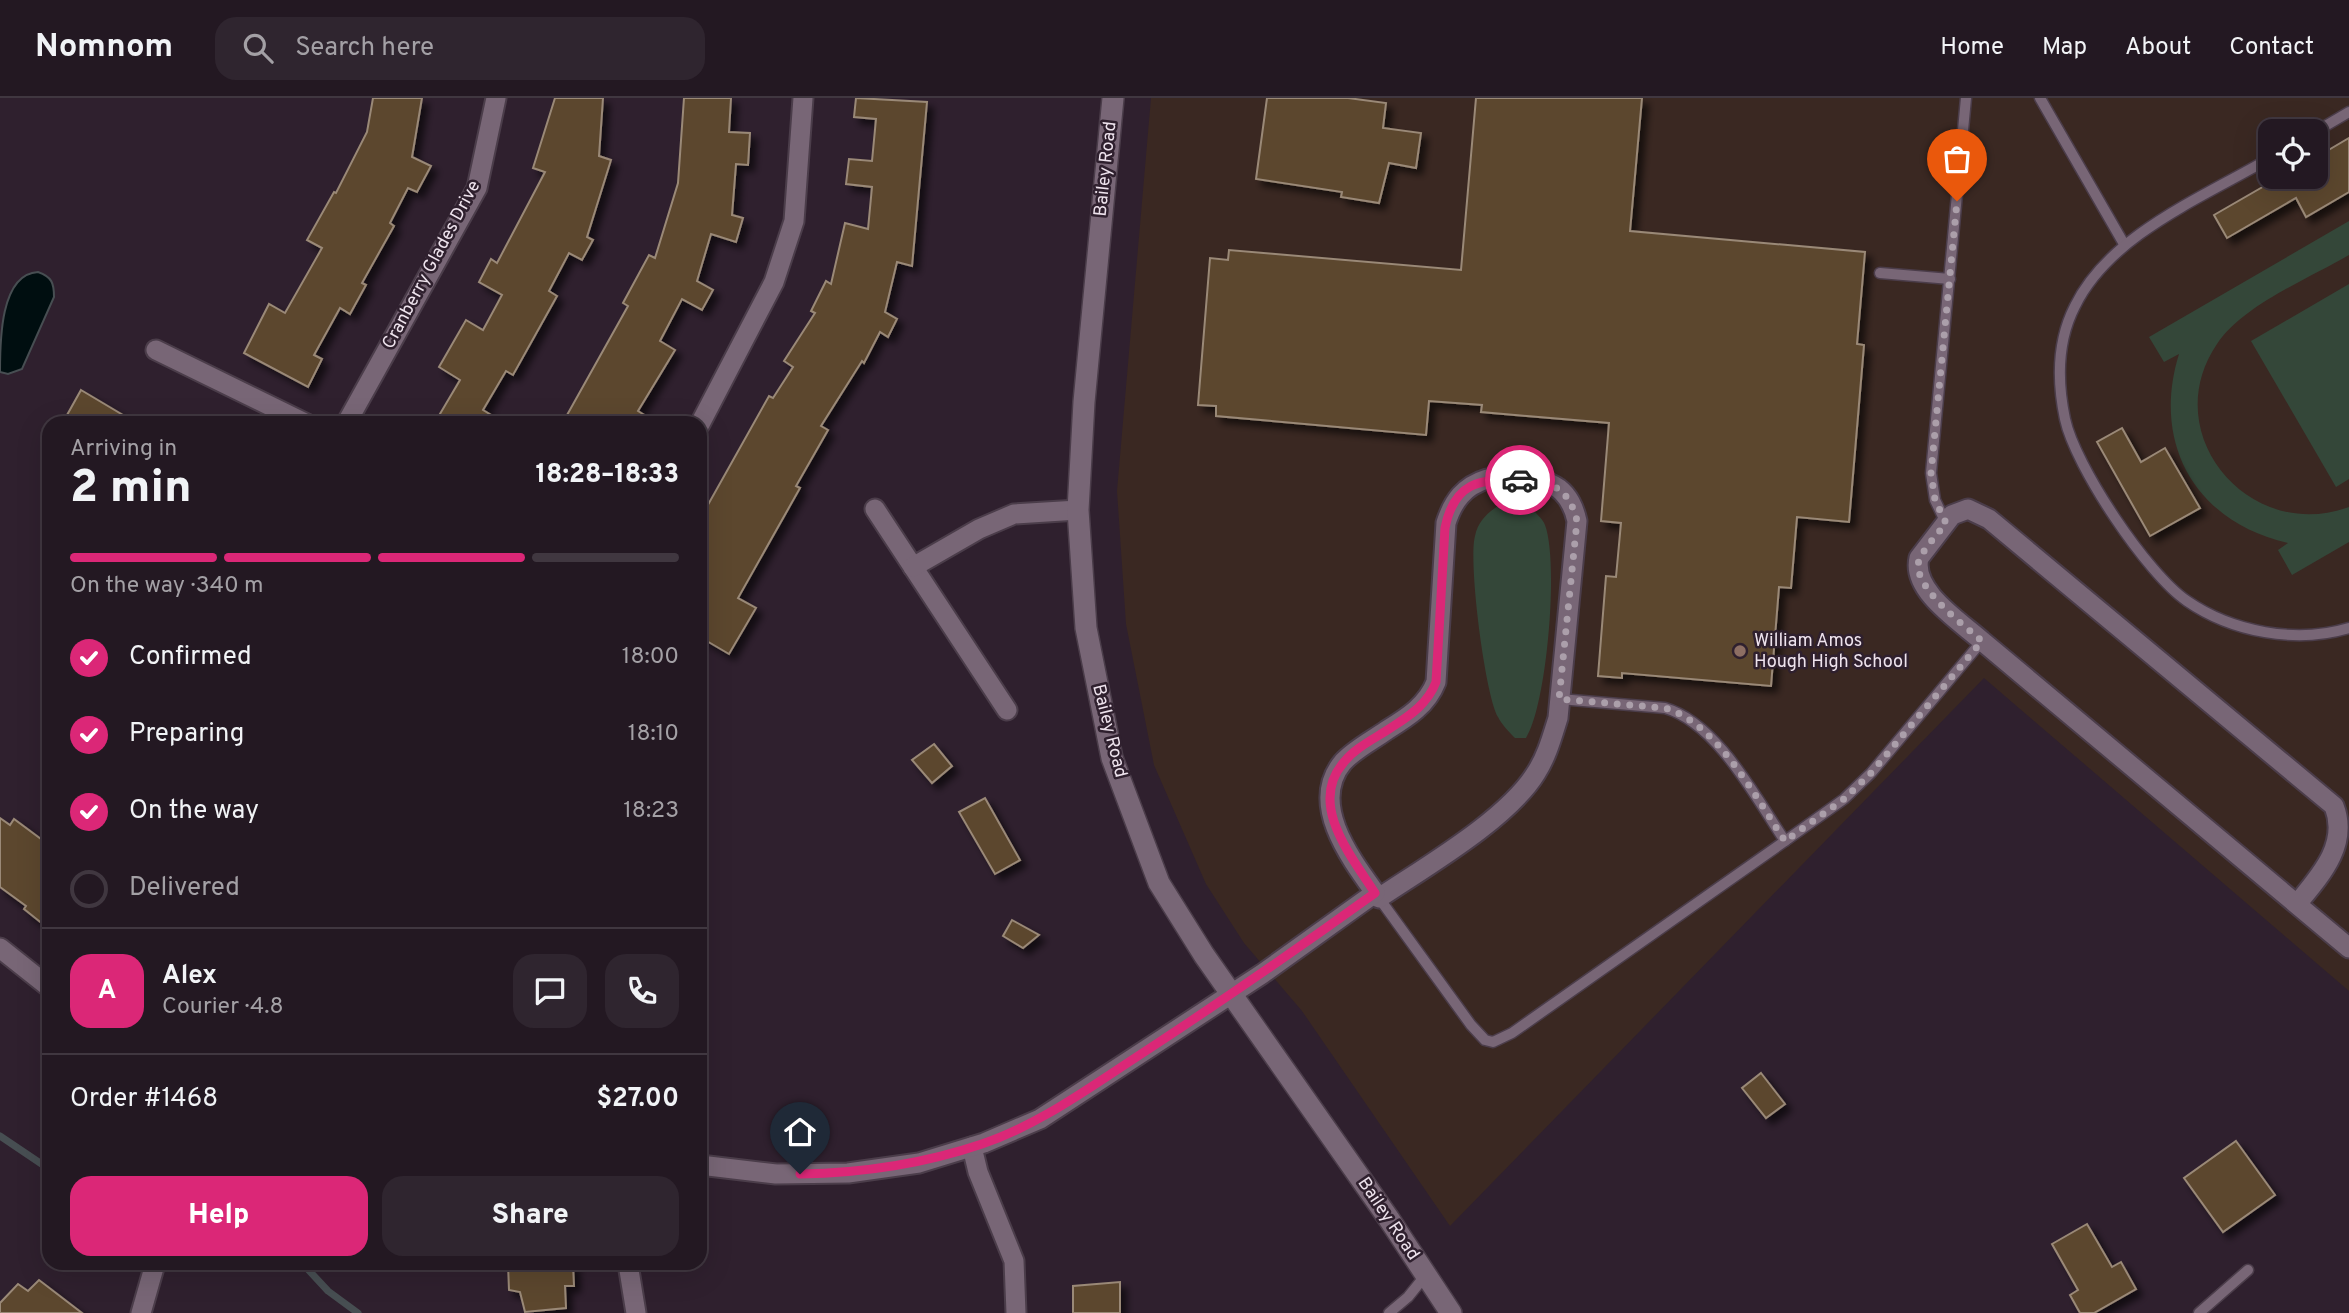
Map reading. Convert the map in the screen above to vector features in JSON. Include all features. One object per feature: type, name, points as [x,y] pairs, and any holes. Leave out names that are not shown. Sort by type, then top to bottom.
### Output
[{"type":"street","name":"Cranberry Glades Drive","points":[[350,416],[477,188],[496,98]]},
{"type":"street","points":[[704,416],[774,282],[794,221],[803,98]]},
{"type":"street","name":"Bailey Road","points":[[1113,98],[1084,402],[1078,510],[1086,628],[1112,758],[1159,883],[1204,956],[1233,994],[1451,1313]]},
{"type":"street","points":[[156,350],[291,416]]},
{"type":"street","points":[[707,1165],[776,1174],[848,1173],[919,1163],[972,1147],[1040,1119],[1467,838],[1512,802],[1535,775],[1549,748],[1559,699],[1577,521],[1565,492],[1555,484],[1487,479],[1476,482],[1452,505],[1446,523],[1436,682],[1432,694],[1405,719],[1345,760],[1333,785],[1330,800],[1338,832],[1377,896]]},
{"type":"street","points":[[875,509],[1007,710]]},
{"type":"street","points":[[2297,904],[2343,845],[2346,814],[2334,807],[1989,519],[1968,509],[1958,512],[1919,558],[1919,576],[1932,595],[1982,641],[2349,948]]},
{"type":"street","points":[[913,567],[979,529],[1014,514],[1078,510]]},
{"type":"street","points":[[0,948],[42,981]]},
{"type":"street","points":[[972,1147],[978,1172],[1014,1261],[1016,1313]]},
{"type":"street","points":[[141,1313],[153,1270]]},
{"type":"street","points":[[629,1270],[636,1313]]},
{"type":"lane","points":[[1946,523],[1935,500],[1931,473],[1966,98]]},
{"type":"lane","points":[[2040,98],[2124,244]]},
{"type":"lane","points":[[2328,124],[2349,112]]},
{"type":"lane","points":[[2258,165],[2124,244],[2102,265],[2075,304],[2062,346],[2059,371],[2066,422],[2073,443],[2112,512],[2148,565],[2170,588],[2211,614],[2269,634],[2306,635],[2349,628]]},
{"type":"lane","points":[[1880,273],[1951,279]]},
{"type":"lane","points":[[1377,896],[1485,1040],[1493,1042],[1502,1039],[1844,799],[1871,773],[1982,641]]},
{"type":"lane","points":[[1559,699],[1665,708],[1682,713],[1718,746],[1785,841]]},
{"type":"lane","points":[[2199,1313],[2248,1270]]},
{"type":"lane","points":[[1389,1313],[1425,1276]]},
{"type":"shaded area","name":"William Amos Hough High School","points":[[1151,98],[2349,98],[2349,991],[1984,678],[1450,1226],[1302,1011],[1244,943],[1206,884],[1154,765],[1126,624],[1117,491]]},
{"type":"shaded area","points":[[38,272],[51,281],[54,297],[22,369],[8,374],[0,372],[2,328],[9,297],[16,284],[25,276]]},
{"type":"green space","points":[[2349,221],[2349,255],[2277,294],[2243,317],[2217,344],[2201,378],[2198,413],[2206,445],[2223,473],[2248,495],[2278,510],[2312,514],[2349,507],[2349,542],[2292,575],[2278,550],[2288,543],[2256,533],[2228,517],[2206,498],[2188,474],[2177,448],[2171,419],[2172,387],[2179,354],[2164,362],[2149,337]]},
{"type":"green space","points":[[2349,284],[2349,479],[2336,487],[2251,341]]},
{"type":"green space","points":[[1501,504],[1527,505],[1544,522],[1549,543],[1549,633],[1540,696],[1526,738],[1515,738],[1510,733],[1493,704],[1483,656],[1476,599],[1473,550],[1475,536],[1484,517]]},
{"type":"building","points":[[373,98],[422,98],[412,157],[431,166],[417,192],[408,188],[390,223],[394,226],[362,283],[366,285],[350,314],[340,308],[314,355],[322,359],[308,387],[244,353],[269,304],[285,313],[322,248],[307,240],[334,192],[336,193],[367,132]]},
{"type":"building","points":[[555,98],[603,98],[599,156],[611,160],[587,237],[593,240],[582,260],[569,253],[549,291],[557,296],[513,375],[506,371],[483,410],[493,416],[439,416],[460,380],[439,367],[466,320],[483,330],[502,295],[479,282],[491,259],[497,263],[545,172],[533,168]]},
{"type":"building","points":[[684,98],[731,98],[729,132],[750,133],[748,165],[736,164],[732,215],[743,218],[736,242],[711,234],[697,281],[713,290],[702,310],[682,299],[660,341],[675,350],[638,411],[646,416],[566,416],[628,306],[623,303],[649,255],[655,258],[678,183]]},
{"type":"building","points":[[856,98],[927,102],[912,266],[897,262],[885,312],[897,319],[888,337],[880,332],[864,363],[862,361],[821,426],[828,430],[796,486],[800,488],[738,598],[756,608],[729,654],[707,641],[707,507],[769,396],[773,398],[793,367],[784,361],[815,313],[811,311],[826,281],[831,284],[845,223],[868,229],[872,187],[846,184],[849,159],[872,161],[876,119],[854,117]]},
{"type":"building","points":[[1267,98],[1348,98],[1386,103],[1383,128],[1421,133],[1416,168],[1389,163],[1379,203],[1341,197],[1342,192],[1256,179]]},
{"type":"building","name":"William Amos Hough High School","points":[[1476,98],[1642,98],[1630,231],[1865,252],[1857,344],[1864,345],[1849,522],[1797,517],[1791,588],[1779,587],[1771,686],[1622,673],[1622,678],[1598,676],[1606,576],[1616,577],[1621,523],[1601,521],[1609,423],[1481,412],[1482,405],[1429,401],[1426,435],[1216,416],[1216,406],[1198,405],[1210,258],[1228,260],[1229,250],[1461,270]]},
{"type":"building","points":[[2349,138],[2349,192],[2306,217],[2296,198],[2227,238],[2214,215],[2259,189],[2328,189],[2328,150]]},
{"type":"building","points":[[81,390],[125,416],[66,416]]},
{"type":"building","points":[[2122,428],[2141,462],[2165,448],[2200,508],[2150,536],[2097,442]]},
{"type":"building","points":[[934,744],[952,766],[932,783],[912,760]]},
{"type":"building","points":[[985,798],[1020,860],[995,874],[959,812]]},
{"type":"building","points":[[0,818],[10,825],[14,819],[42,840],[42,923],[24,909],[26,906],[0,887]]},
{"type":"building","points":[[1012,920],[1039,935],[1023,948],[1003,936]]},
{"type":"building","points":[[1761,1073],[1785,1104],[1766,1118],[1742,1088]]},
{"type":"building","points":[[2236,1141],[2275,1195],[2223,1232],[2184,1178]]},
{"type":"building","points":[[2087,1224],[2112,1267],[2121,1262],[2136,1289],[2094,1313],[2080,1313],[2070,1295],[2078,1290],[2052,1244]]},
{"type":"building","points":[[508,1270],[573,1270],[574,1286],[565,1286],[566,1308],[525,1312],[520,1292],[509,1290]]},
{"type":"building","points":[[39,1280],[82,1313],[0,1313],[0,1303],[18,1284],[28,1291]]},
{"type":"building","points":[[1120,1282],[1120,1313],[1073,1313],[1073,1286]]},
{"type":"waterway","points":[[0,1136],[42,1164]]},
{"type":"waterway","points":[[309,1270],[328,1291],[358,1313]]},
{"type":"way so far","points":[[1520,480],[1555,484],[1565,492],[1577,521],[1559,699],[1665,708],[1682,713],[1718,746],[1785,841],[1844,799],[1871,773],[1982,641],[1932,595],[1923,584],[1917,566],[1919,558],[1946,523],[1935,500],[1931,473],[1938,429],[1957,201]]},
{"type":"place","name":"William Amos Hough High School","points":[[1740,651]]},
{"type":"route","points":[[800,1174],[848,1173],[919,1163],[984,1143],[1040,1119],[1191,1022],[1375,893],[1346,848],[1332,817],[1330,800],[1337,771],[1345,760],[1405,719],[1432,694],[1436,682],[1445,528],[1452,505],[1476,482],[1487,479],[1520,480]]}]
